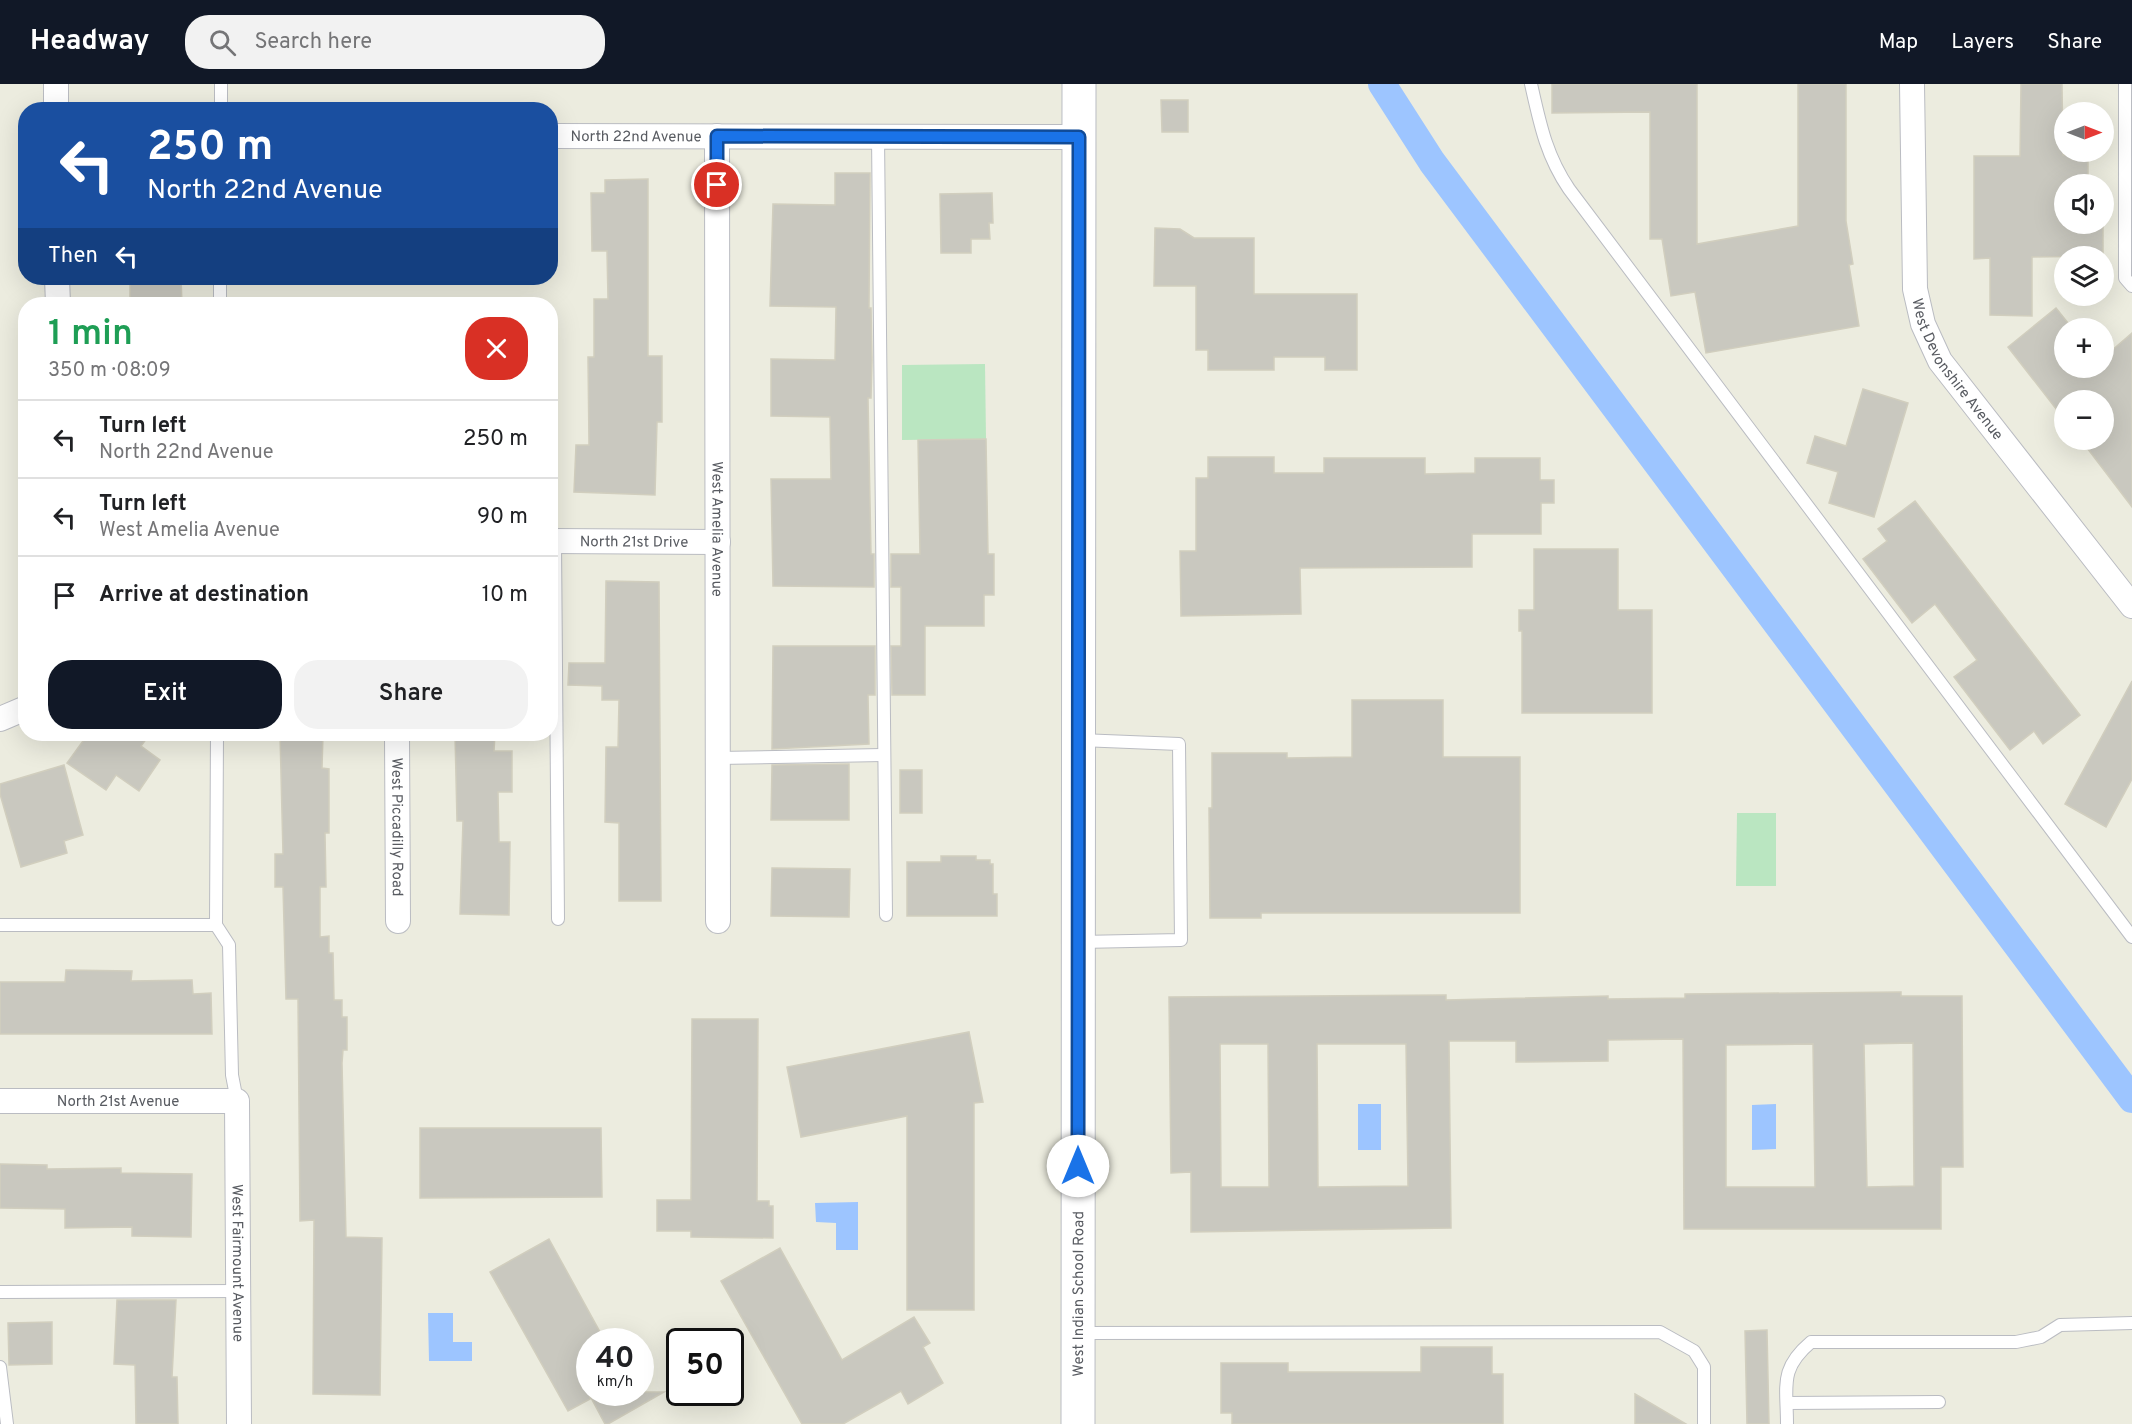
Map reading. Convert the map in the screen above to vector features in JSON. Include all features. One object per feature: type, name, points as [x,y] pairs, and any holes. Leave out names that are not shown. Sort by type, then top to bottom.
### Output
[{"type":"main road","name":"West Indian School Road","points":[[1077,1424],[1079,84]]},
{"type":"street","points":[[56,84],[56,102]]},
{"type":"street","name":"West Devonshire Avenue","points":[[1912,84],[1915,290],[1923,324],[1941,361],[2132,606]]},
{"type":"street","name":"North 22nd Avenue","points":[[558,136],[1079,137]]},
{"type":"street","name":"West Amelia Avenue","points":[[717,136],[718,921]]},
{"type":"street","name":"North 21st Drive","points":[[558,541],[718,543]]},
{"type":"street","points":[[0,719],[18,711]]},
{"type":"street","name":"West Piccadilly Road","points":[[397,741],[398,921]]},
{"type":"street","name":"North 21st Avenue","points":[[0,1101],[237,1101]]},
{"type":"street","name":"West Fairmount Avenue","points":[[237,1101],[240,1291],[239,1424]]},
{"type":"lane","points":[[221,84],[221,102]]},
{"type":"lane","points":[[1531,84],[1541,129],[1553,165],[1569,189],[2132,937]]},
{"type":"lane","points":[[2125,84],[2125,278],[2132,286]]},
{"type":"lane","points":[[878,136],[886,915]]},
{"type":"lane","points":[[1078,740],[1179,744],[1181,940],[1078,942]]},
{"type":"lane","points":[[217,741],[216,925],[229,945],[232,1075],[237,1101]]},
{"type":"lane","points":[[556,741],[558,919]]},
{"type":"lane","points":[[718,758],[883,755]]},
{"type":"lane","points":[[0,925],[216,925]]},
{"type":"lane","points":[[0,1292],[240,1291]]},
{"type":"lane","points":[[1787,1424],[1787,1373],[1794,1356],[1811,1342],[2016,1342],[2041,1336],[2060,1325],[2132,1323]]},
{"type":"lane","points":[[1077,1333],[1660,1332],[1694,1351],[1704,1367],[1704,1424]]},
{"type":"lane","points":[[0,1367],[7,1424]]},
{"type":"lane","points":[[1787,1403],[1939,1402]]},
{"type":"green space","points":[[985,364],[986,439],[902,440],[902,365]]},
{"type":"green space","points":[[1737,813],[1776,813],[1776,886],[1736,886]]},
{"type":"water","points":[[1358,1104],[1381,1104],[1381,1150],[1358,1150]]},
{"type":"water","points":[[1776,1104],[1776,1149],[1752,1150],[1752,1105]]},
{"type":"water","points":[[858,1202],[858,1250],[836,1250],[836,1223],[816,1222],[815,1203]]},
{"type":"water","points":[[428,1313],[453,1313],[453,1342],[472,1342],[472,1361],[429,1361]]},
{"type":"building","points":[[1552,84],[1697,84],[1697,244],[1798,226],[1798,84],[1846,84],[1846,221],[1853,264],[1849,265],[1859,326],[1706,353],[1695,292],[1671,296],[1662,239],[1650,239],[1650,112],[1552,113]]},
{"type":"building","points":[[2021,84],[2062,84],[2062,102],[2054,102],[2054,162],[2088,162],[2088,174],[2054,174],[2054,234],[2103,234],[2103,246],[2054,246],[2054,257],[2032,257],[2032,316],[1990,315],[1990,258],[1974,259],[1974,156],[2020,156]]},
{"type":"building","points":[[1161,100],[1188,100],[1188,132],[1162,132]]},
{"type":"building","points":[[835,173],[870,173],[869,308],[871,308],[872,360],[871,398],[868,398],[871,554],[874,554],[874,587],[773,586],[771,479],[831,479],[830,417],[771,416],[771,359],[835,360],[836,307],[770,306],[773,204],[835,205]]},
{"type":"building","points":[[648,179],[648,356],[662,356],[662,422],[657,422],[655,495],[574,492],[576,445],[589,445],[588,357],[594,357],[594,299],[608,299],[607,251],[592,251],[591,193],[605,193],[605,180]]},
{"type":"building","points":[[992,193],[993,223],[989,223],[990,239],[971,239],[971,253],[941,253],[940,194]]},
{"type":"building","points":[[1155,228],[1180,229],[1194,238],[1254,238],[1254,294],[1357,294],[1357,370],[1325,370],[1325,357],[1274,357],[1274,370],[1208,370],[1208,350],[1196,350],[1196,286],[1154,286]]},
{"type":"building","points":[[130,285],[181,285],[182,297],[130,297]]},
{"type":"building","points":[[2056,308],[2064,318],[2054,318],[2054,378],[2114,378],[2114,349],[2132,333],[2132,507],[2089,450],[2114,450],[2114,390],[2054,390],[2054,406],[2008,347]]},
{"type":"building","points":[[1863,389],[1908,403],[1874,517],[1829,503],[1838,472],[1807,463],[1815,436],[1846,446]]},
{"type":"building","points":[[986,439],[988,554],[994,554],[994,595],[984,595],[984,626],[925,626],[925,695],[892,695],[891,646],[901,646],[901,587],[891,587],[891,554],[920,554],[918,440]]},
{"type":"building","points":[[1208,457],[1274,457],[1274,473],[1324,473],[1324,458],[1425,458],[1425,474],[1475,473],[1475,458],[1540,458],[1540,480],[1554,480],[1554,503],[1541,503],[1541,534],[1472,534],[1472,567],[1300,568],[1301,614],[1181,616],[1180,551],[1196,551],[1196,478],[1208,478]]},
{"type":"building","points":[[1915,501],[2080,715],[2043,744],[2034,731],[2010,750],[1954,677],[1977,660],[1935,604],[1912,623],[1863,559],[1887,541],[1878,529]]},
{"type":"building","points":[[1534,549],[1618,549],[1618,610],[1652,610],[1652,713],[1522,713],[1522,631],[1519,631],[1519,610],[1534,610]]},
{"type":"building","points":[[606,581],[659,582],[661,901],[619,901],[619,823],[605,822],[606,747],[618,747],[619,700],[602,700],[602,686],[568,685],[569,663],[605,663]]},
{"type":"building","points":[[773,646],[875,646],[875,695],[868,695],[869,744],[772,749]]},
{"type":"building","points":[[2132,681],[2132,779],[2106,827],[2065,804]]},
{"type":"building","points":[[1352,700],[1443,700],[1443,757],[1520,757],[1520,913],[1261,913],[1261,918],[1210,918],[1209,808],[1212,808],[1212,753],[1287,753],[1287,758],[1352,757]]},
{"type":"building","points":[[83,741],[145,741],[141,746],[160,760],[139,791],[116,775],[106,790],[67,763]]},
{"type":"building","points":[[280,741],[323,741],[322,768],[329,769],[329,833],[325,833],[326,887],[320,887],[320,937],[329,936],[329,953],[333,953],[334,1000],[342,1000],[342,1017],[347,1017],[347,1050],[343,1050],[342,1063],[346,1237],[382,1238],[380,1395],[313,1394],[314,1220],[300,1221],[298,999],[286,999],[283,887],[275,887],[275,854],[283,854]]},
{"type":"building","points":[[455,741],[495,741],[494,751],[512,751],[512,792],[498,792],[499,842],[510,842],[509,915],[460,914],[463,821],[457,821]]},
{"type":"building","points":[[849,764],[849,820],[771,820],[772,765]]},
{"type":"building","points":[[64,765],[83,835],[64,841],[67,853],[21,867],[0,794],[0,784]]},
{"type":"building","points":[[900,770],[922,770],[922,813],[900,813]]},
{"type":"building","points":[[941,856],[976,856],[976,860],[990,860],[990,864],[993,864],[993,894],[997,894],[997,916],[907,916],[907,862],[941,862]]},
{"type":"building","points":[[772,868],[850,869],[849,917],[771,916]]},
{"type":"building","points":[[66,970],[132,971],[131,981],[192,980],[193,994],[211,993],[212,1034],[0,1034],[0,982],[65,982]]},
{"type":"building","points":[[1901,992],[1901,996],[1962,996],[1963,1167],[1941,1167],[1941,1229],[1684,1229],[1683,1039],[1608,1040],[1608,1061],[1516,1062],[1516,1041],[1449,1041],[1451,1228],[1191,1232],[1191,1172],[1171,1173],[1169,997],[1446,995],[1446,1000],[1608,996],[1608,999],[1685,998],[1685,994]],"holes":[[[1913,1043],[1914,1186],[1867,1187],[1864,1044]],[[1220,1044],[1268,1044],[1269,1187],[1221,1187]],[[1317,1044],[1406,1044],[1408,1186],[1318,1187]],[[1813,1044],[1815,1187],[1726,1187],[1726,1045]]]},
{"type":"building","points":[[692,1019],[758,1019],[757,1201],[769,1201],[769,1206],[773,1206],[773,1238],[691,1237],[691,1231],[657,1231],[657,1200],[691,1200]]},
{"type":"building","points":[[969,1032],[983,1102],[974,1103],[974,1310],[907,1310],[907,1116],[801,1137],[787,1067]]},
{"type":"building","points":[[420,1128],[601,1128],[602,1197],[420,1198]]},
{"type":"building","points":[[0,1164],[47,1165],[47,1169],[121,1168],[121,1173],[192,1174],[191,1237],[132,1236],[132,1227],[65,1228],[65,1209],[0,1208]]},
{"type":"building","points":[[549,1239],[598,1328],[576,1328],[577,1406],[568,1411],[490,1272]]},
{"type":"building","points":[[780,1248],[842,1360],[914,1317],[930,1343],[923,1347],[943,1383],[908,1404],[901,1391],[843,1424],[802,1424],[721,1281]]},
{"type":"building","points":[[117,1300],[176,1300],[172,1377],[177,1377],[178,1424],[136,1424],[135,1365],[114,1364]]},
{"type":"building","points":[[52,1322],[52,1364],[9,1365],[8,1323]]},
{"type":"building","points":[[1767,1330],[1769,1424],[1747,1424],[1745,1331]]},
{"type":"building","points":[[1421,1347],[1492,1347],[1492,1374],[1503,1374],[1503,1424],[1232,1424],[1232,1413],[1221,1413],[1221,1363],[1288,1363],[1288,1372],[1421,1372]]},
{"type":"building","points":[[654,1392],[664,1392],[654,1398]]},
{"type":"building","points":[[1635,1394],[1686,1424],[1635,1424]]},
{"type":"building","points":[[595,1406],[640,1406],[608,1424],[605,1424]]},
{"type":"waterway","points":[[1382,84],[1432,162],[2132,1099]]},
{"type":"route","points":[[717,185],[717,136],[1079,137],[1078,1166]]}]
